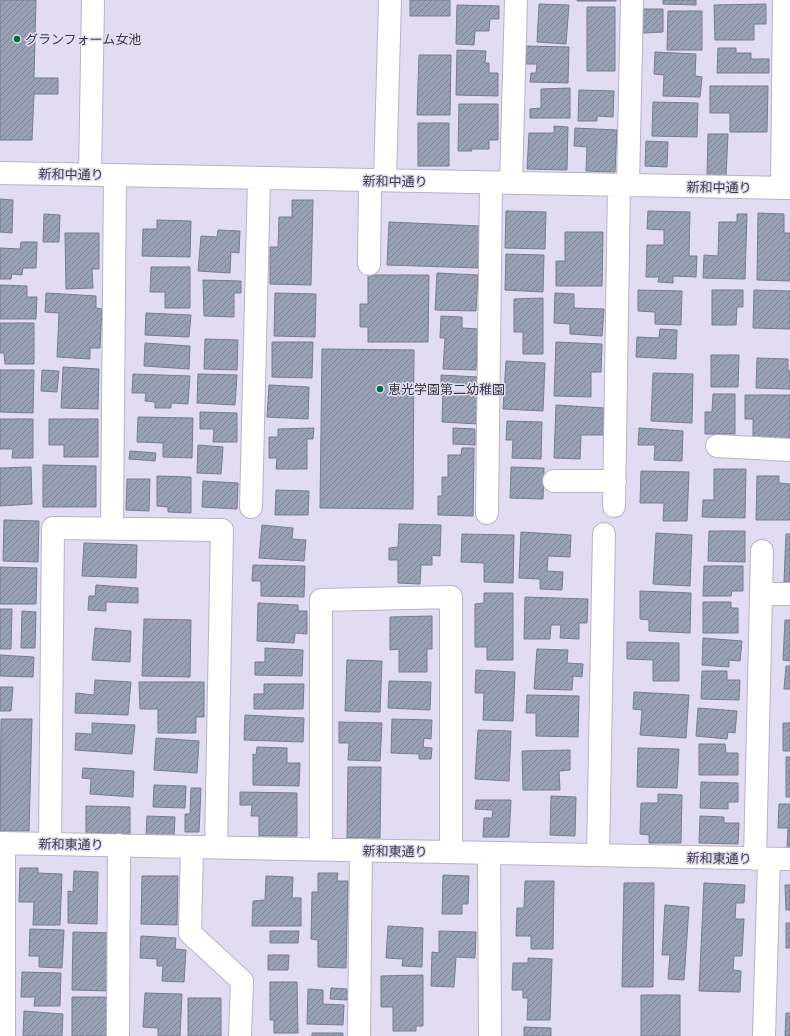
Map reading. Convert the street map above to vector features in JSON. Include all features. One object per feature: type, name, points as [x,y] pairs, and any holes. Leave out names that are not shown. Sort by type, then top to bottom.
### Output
[{"type":"street","points":[[90,175],[93,0]]},
{"type":"street","points":[[369,264],[370,190],[377,180],[390,0]]},
{"type":"street","points":[[487,512],[500,183],[516,0]]},
{"type":"street","points":[[614,506],[623,185],[632,0]]},
{"type":"street","points":[[784,0],[786,188]]},
{"type":"street","name":"新和中通り","points":[[0,173],[786,188]]},
{"type":"street","points":[[112,528],[115,175]]},
{"type":"street","points":[[251,507],[259,178]]},
{"type":"street","points":[[717,446],[790,450]]},
{"type":"street","points":[[554,481],[614,481]]},
{"type":"street","points":[[50,844],[53,528],[112,528],[222,530],[216,847]]},
{"type":"street","points":[[598,855],[604,534]]},
{"type":"street","points":[[762,551],[761,594],[771,859],[764,1036]]},
{"type":"street","points":[[761,594],[790,594]]},
{"type":"street","points":[[321,850],[321,600],[451,598],[451,852]]},
{"type":"street","points":[[2,843],[4,1036]]},
{"type":"street","name":"新和東通り","points":[[2,843],[771,859]]},
{"type":"street","points":[[118,1036],[119,845]]},
{"type":"street","points":[[192,847],[190,933],[242,982],[240,1036]]},
{"type":"street","points":[[360,1036],[361,850]]},
{"type":"street","points":[[489,853],[490,1036]]},
{"type":"building","name":"グランフォーム女池","points":[[0,0],[36,0],[34,78],[58,78],[58,94],[34,94],[32,140],[0,140]]},
{"type":"building","points":[[410,0],[450,0],[450,16],[410,16]]},
{"type":"building","points":[[616,0],[616,1],[577,1]]},
{"type":"building","points":[[663,0],[696,0],[696,5],[663,4]]},
{"type":"building","points":[[539,4],[569,5],[566,44],[537,42]]},
{"type":"building","points":[[766,4],[766,24],[754,24],[754,40],[715,40],[714,5]]},
{"type":"building","points":[[457,5],[499,6],[499,19],[490,19],[489,31],[475,31],[474,45],[456,44]]},
{"type":"building","points":[[587,7],[615,7],[615,71],[587,71]]},
{"type":"building","points":[[643,9],[663,9],[663,32],[643,33]]},
{"type":"building","points":[[668,11],[702,11],[702,50],[667,50]]},
{"type":"building","points":[[526,46],[569,47],[568,83],[530,82],[531,73],[536,73],[537,64],[526,64]]},
{"type":"building","points":[[718,48],[736,48],[736,53],[751,53],[751,59],[769,59],[769,73],[717,73]]},
{"type":"building","points":[[457,50],[486,51],[485,63],[489,63],[489,73],[498,73],[498,96],[456,95]]},
{"type":"building","points":[[655,52],[696,54],[695,76],[702,77],[700,97],[663,96],[664,75],[654,74]]},
{"type":"building","points":[[419,55],[451,55],[450,115],[417,115]]},
{"type":"building","points":[[710,86],[768,86],[767,132],[730,132],[730,113],[710,113]]},
{"type":"building","points":[[570,88],[570,118],[530,118],[530,109],[541,108],[541,89]]},
{"type":"building","points":[[579,90],[614,91],[613,117],[597,116],[597,121],[578,121]]},
{"type":"building","points":[[653,102],[698,103],[697,137],[652,136]]},
{"type":"building","points":[[459,104],[498,104],[498,140],[489,140],[489,149],[458,151]]},
{"type":"building","points":[[418,123],[449,123],[449,166],[418,166]]},
{"type":"building","points":[[554,126],[568,127],[567,170],[527,169],[529,133],[554,133]]},
{"type":"building","points":[[575,128],[617,130],[615,172],[586,171],[587,147],[574,146]]},
{"type":"building","points":[[708,134],[728,134],[726,177],[707,177]]},
{"type":"building","points":[[646,141],[668,142],[667,167],[645,166]]},
{"type":"building","points":[[0,199],[13,200],[12,233],[0,232]]},
{"type":"building","points":[[292,200],[313,200],[311,285],[270,284],[270,247],[278,247],[279,217],[292,217]]},
{"type":"building","points":[[506,211],[546,212],[545,249],[505,248]]},
{"type":"building","points":[[648,211],[690,212],[689,256],[697,256],[696,277],[673,276],[673,283],[658,282],[659,277],[646,277],[647,245],[664,245],[664,230],[647,229]]},
{"type":"building","points":[[758,213],[784,214],[784,233],[790,233],[790,281],[757,280]]},
{"type":"building","points":[[44,214],[60,215],[59,242],[43,242]]},
{"type":"building","points":[[737,214],[747,214],[745,279],[703,278],[704,255],[718,256],[719,222],[737,222]]},
{"type":"building","points":[[157,220],[191,221],[190,257],[142,256],[143,229],[157,229]]},
{"type":"building","points":[[389,222],[480,226],[478,268],[387,265]]},
{"type":"building","points":[[218,230],[240,231],[239,253],[231,252],[230,273],[198,271],[201,236],[217,237]]},
{"type":"building","points":[[565,232],[603,232],[602,286],[556,286],[556,261],[565,261]]},
{"type":"building","points":[[65,233],[99,233],[99,269],[92,269],[93,288],[66,289]]},
{"type":"building","points":[[21,242],[37,242],[36,268],[23,268],[22,275],[12,274],[11,279],[0,279],[0,248],[20,249]]},
{"type":"building","points":[[506,254],[544,255],[543,292],[505,290]]},
{"type":"building","points":[[151,267],[190,267],[190,308],[165,308],[165,292],[150,292]]},
{"type":"building","points":[[437,273],[478,275],[476,311],[435,310]]},
{"type":"building","points":[[368,275],[429,275],[428,342],[368,342],[368,327],[360,327],[360,304],[368,304]]},
{"type":"building","points":[[203,280],[241,281],[241,293],[234,293],[234,317],[204,316]]},
{"type":"building","points":[[0,285],[27,286],[27,297],[37,297],[36,319],[0,319]]},
{"type":"building","points":[[638,290],[682,291],[681,325],[655,324],[655,312],[638,311]]},
{"type":"building","points":[[712,290],[743,290],[743,307],[737,307],[736,325],[712,325]]},
{"type":"building","points":[[754,290],[790,291],[790,329],[753,328]]},
{"type":"building","points":[[46,293],[96,296],[96,308],[102,309],[100,348],[90,348],[90,359],[57,357],[59,313],[45,312]]},
{"type":"building","points":[[275,293],[316,294],[315,337],[274,336]]},
{"type":"building","points":[[555,293],[574,294],[574,308],[604,309],[602,336],[570,334],[570,324],[554,323]]},
{"type":"building","points":[[543,298],[543,354],[523,354],[523,332],[514,332],[514,299]]},
{"type":"building","points":[[146,313],[191,315],[189,337],[145,335]]},
{"type":"building","points":[[441,316],[462,317],[462,328],[478,329],[476,370],[443,369],[445,338],[440,338]]},
{"type":"building","points":[[0,323],[34,323],[34,364],[5,364],[4,353],[0,353]]},
{"type":"building","points":[[660,329],[677,330],[676,359],[636,357],[637,337],[659,338]]},
{"type":"building","points":[[205,339],[238,340],[237,370],[204,369]]},
{"type":"building","points":[[272,342],[313,342],[312,378],[272,377]]},
{"type":"building","points":[[556,342],[602,344],[601,372],[591,372],[591,397],[554,396]]},
{"type":"building","points":[[145,343],[190,346],[189,369],[144,366]]},
{"type":"building","points":[[322,349],[414,350],[413,509],[320,508]]},
{"type":"building","points":[[711,355],[739,355],[738,387],[711,387]]},
{"type":"building","points":[[757,358],[788,359],[790,389],[756,388]]},
{"type":"building","points":[[506,361],[545,363],[543,411],[503,409]]},
{"type":"building","points":[[63,367],[99,369],[98,409],[61,408]]},
{"type":"building","points":[[0,370],[34,370],[33,413],[0,412]]},
{"type":"building","points":[[42,370],[59,371],[57,392],[41,391]]},
{"type":"building","points":[[653,373],[693,374],[692,423],[651,421]]},
{"type":"building","points":[[133,374],[190,376],[188,404],[171,403],[171,408],[155,408],[155,402],[145,401],[146,393],[132,393]]},
{"type":"building","points":[[198,374],[237,375],[235,405],[197,403]]},
{"type":"building","points":[[441,375],[478,377],[478,386],[441,384]]},
{"type":"building","points":[[269,385],[309,387],[308,419],[267,417]]},
{"type":"building","points":[[443,391],[479,393],[478,424],[442,422]]},
{"type":"building","points":[[713,394],[735,394],[735,434],[705,434],[705,412],[712,412]]},
{"type":"building","points":[[745,395],[790,395],[790,440],[753,439],[753,419],[745,419]]},
{"type":"building","points":[[556,405],[604,408],[603,435],[581,435],[580,459],[554,458]]},
{"type":"building","points":[[200,412],[237,413],[237,442],[213,442],[214,429],[200,429]]},
{"type":"building","points":[[138,417],[193,418],[192,458],[163,457],[163,443],[137,442]]},
{"type":"building","points":[[0,419],[33,419],[33,458],[12,458],[13,449],[0,449]]},
{"type":"building","points":[[49,419],[98,419],[98,457],[64,457],[64,445],[49,445]]},
{"type":"building","points":[[507,421],[542,422],[541,459],[512,458],[513,440],[506,440]]},
{"type":"building","points":[[314,428],[313,439],[307,439],[307,469],[276,469],[277,458],[269,458],[269,437],[278,437],[278,429]]},
{"type":"building","points":[[453,428],[475,429],[475,445],[453,444]]},
{"type":"building","points":[[639,428],[683,431],[682,461],[654,460],[655,445],[638,445]]},
{"type":"building","points":[[198,445],[223,447],[221,474],[197,473]]},
{"type":"building","points":[[462,448],[474,448],[473,516],[438,515],[438,496],[442,496],[442,477],[448,477],[448,455],[461,455]]},
{"type":"building","points":[[130,451],[156,453],[155,461],[129,459]]},
{"type":"building","points":[[43,465],[96,466],[96,507],[43,507]]},
{"type":"building","points":[[31,467],[32,504],[0,506],[0,468]]},
{"type":"building","points":[[511,467],[544,468],[543,499],[510,498]]},
{"type":"building","points":[[714,469],[746,469],[745,518],[702,517],[703,500],[714,500]]},
{"type":"building","points":[[641,471],[689,472],[687,521],[663,521],[664,503],[640,503]]},
{"type":"building","points":[[157,476],[191,477],[191,513],[168,512],[168,507],[157,506]]},
{"type":"building","points":[[757,476],[779,476],[779,483],[790,484],[790,520],[756,520]]},
{"type":"building","points":[[127,479],[150,479],[149,511],[126,510]]},
{"type":"building","points":[[203,481],[238,483],[237,509],[202,507]]},
{"type":"building","points":[[276,490],[309,491],[308,515],[275,515]]},
{"type":"building","points":[[4,520],[39,521],[38,562],[3,561]]},
{"type":"building","points":[[399,524],[441,525],[440,556],[432,555],[432,565],[421,565],[420,584],[398,583],[398,560],[389,560],[389,548],[398,547]]},
{"type":"building","points":[[262,525],[293,528],[292,539],[306,540],[304,561],[259,558]]},
{"type":"building","points":[[709,531],[745,531],[745,562],[708,561]]},
{"type":"building","points":[[521,532],[571,535],[570,557],[548,556],[547,571],[563,572],[562,590],[540,589],[540,579],[519,578]]},
{"type":"building","points":[[656,533],[692,535],[690,586],[653,584]]},
{"type":"building","points":[[462,534],[514,535],[513,583],[484,582],[484,563],[461,562]]},
{"type":"building","points":[[786,534],[790,534],[790,582],[784,582]]},
{"type":"building","points":[[84,543],[137,545],[136,578],[82,576]]},
{"type":"building","points":[[253,565],[305,566],[304,597],[261,596],[261,581],[252,581]]},
{"type":"building","points":[[704,566],[743,566],[743,591],[732,591],[731,596],[703,596]]},
{"type":"building","points":[[0,567],[37,568],[36,604],[0,604]]},
{"type":"building","points":[[96,585],[138,588],[138,603],[106,602],[106,611],[88,610],[89,596],[95,596]]},
{"type":"building","points":[[640,591],[691,593],[690,633],[649,631],[649,620],[640,619]]},
{"type":"building","points":[[484,593],[513,593],[513,660],[487,660],[487,647],[475,647],[475,604],[484,603]]},
{"type":"building","points":[[525,597],[588,599],[587,623],[579,623],[579,639],[560,638],[561,625],[551,625],[550,639],[524,639]]},
{"type":"building","points":[[703,602],[731,602],[731,608],[738,608],[738,633],[703,633]]},
{"type":"building","points":[[258,603],[298,605],[298,611],[307,611],[307,634],[295,633],[294,643],[257,641]]},
{"type":"building","points":[[0,609],[12,609],[11,649],[0,649]]},
{"type":"building","points":[[22,611],[36,612],[35,648],[21,648]]},
{"type":"building","points":[[432,616],[432,649],[427,649],[427,672],[399,672],[399,649],[390,650],[390,617]]},
{"type":"building","points":[[144,619],[191,620],[190,677],[142,676]]},
{"type":"building","points":[[785,620],[790,620],[790,661],[783,660]]},
{"type":"building","points":[[95,628],[131,631],[130,662],[92,660]]},
{"type":"building","points":[[703,638],[742,641],[740,661],[729,660],[729,667],[702,665]]},
{"type":"building","points":[[627,642],[679,643],[679,681],[653,681],[653,660],[627,659]]},
{"type":"building","points":[[265,648],[303,650],[302,676],[255,675],[255,662],[265,662]]},
{"type":"building","points":[[537,649],[568,650],[567,663],[583,664],[582,677],[573,676],[572,690],[534,689]]},
{"type":"building","points":[[0,655],[34,657],[33,677],[0,676]]},
{"type":"building","points":[[347,660],[382,661],[380,712],[345,711]]},
{"type":"building","points":[[786,666],[790,666],[790,689],[784,689]]},
{"type":"building","points":[[476,670],[515,672],[513,721],[483,720],[484,693],[475,693]]},
{"type":"building","points":[[702,671],[727,671],[727,680],[740,680],[739,700],[701,699]]},
{"type":"building","points":[[95,680],[131,682],[128,715],[75,713],[76,693],[94,695]]},
{"type":"building","points":[[389,681],[431,682],[430,710],[388,708]]},
{"type":"building","points":[[139,682],[204,682],[204,717],[196,717],[196,733],[158,733],[158,709],[140,709]]},
{"type":"building","points":[[264,684],[304,684],[303,709],[254,709],[254,694],[264,694]]},
{"type":"building","points":[[0,687],[13,687],[11,711],[0,711]]},
{"type":"building","points":[[634,692],[689,695],[686,738],[640,735],[642,710],[633,709]]},
{"type":"building","points":[[527,695],[579,696],[578,737],[536,736],[536,713],[526,713]]},
{"type":"building","points":[[698,708],[737,711],[735,733],[728,732],[727,739],[696,736]]},
{"type":"building","points":[[245,715],[304,718],[303,742],[244,740]]},
{"type":"building","points":[[1,719],[32,719],[29,831],[0,831]]},
{"type":"building","points":[[392,719],[432,720],[431,739],[424,738],[423,747],[432,748],[431,759],[419,759],[419,754],[391,753]]},
{"type":"building","points":[[339,722],[382,723],[380,761],[348,760],[349,743],[339,743]]},
{"type":"building","points":[[92,723],[135,725],[132,754],[75,750],[76,733],[92,734]]},
{"type":"building","points":[[783,723],[790,723],[790,751],[783,751]]},
{"type":"building","points":[[478,730],[511,731],[509,781],[475,779]]},
{"type":"building","points":[[156,738],[199,741],[197,773],[154,770]]},
{"type":"building","points":[[699,744],[725,744],[726,753],[738,753],[738,775],[699,775]]},
{"type":"building","points":[[257,747],[287,748],[287,763],[300,763],[299,786],[253,785],[253,754],[256,755]]},
{"type":"building","points":[[638,748],[679,749],[677,788],[637,787]]},
{"type":"building","points":[[570,750],[570,770],[559,771],[560,790],[523,790],[522,751]]},
{"type":"building","points":[[786,757],[790,757],[790,797],[786,797]]},
{"type":"building","points":[[348,767],[381,767],[380,838],[347,838]]},
{"type":"building","points":[[83,768],[134,771],[133,797],[90,794],[91,779],[82,778]]},
{"type":"building","points":[[701,782],[738,783],[738,802],[728,802],[728,809],[700,808]]},
{"type":"building","points":[[154,785],[186,786],[185,808],[153,807]]},
{"type":"building","points":[[191,788],[201,788],[199,832],[185,832],[185,814],[190,814]]},
{"type":"building","points":[[240,792],[297,793],[297,836],[259,836],[259,816],[251,816],[252,805],[240,805]]},
{"type":"building","points":[[658,794],[682,795],[681,843],[649,843],[649,835],[640,834],[641,803],[658,803]]},
{"type":"building","points":[[551,796],[576,797],[575,836],[550,835]]},
{"type":"building","points":[[476,800],[511,800],[509,837],[483,837],[484,818],[492,818],[493,810],[475,809]]},
{"type":"building","points":[[779,804],[790,804],[790,847],[787,847],[788,828],[778,828]]},
{"type":"building","points":[[86,806],[130,807],[130,834],[86,833]]},
{"type":"building","points":[[147,816],[175,817],[174,838],[146,837]]},
{"type":"building","points":[[700,816],[724,817],[724,823],[739,823],[738,844],[699,843]]},
{"type":"building","points":[[20,868],[38,868],[38,873],[62,874],[60,925],[33,925],[34,902],[19,902]]},
{"type":"building","points":[[74,871],[98,872],[97,924],[68,923],[68,891],[73,892]]},
{"type":"building","points":[[318,873],[338,873],[337,881],[348,881],[346,968],[318,967],[318,940],[311,939],[312,892],[318,892]]},
{"type":"building","points":[[443,875],[469,876],[468,904],[462,904],[462,914],[442,914]]},
{"type":"building","points":[[142,876],[178,876],[177,925],[141,924]]},
{"type":"building","points":[[266,876],[293,877],[292,898],[301,898],[301,926],[252,926],[253,901],[265,900]]},
{"type":"building","points":[[525,881],[554,881],[553,949],[531,949],[531,936],[516,936],[517,908],[524,908]]},
{"type":"building","points":[[624,883],[654,883],[653,987],[622,987]]},
{"type":"building","points":[[704,883],[745,885],[744,903],[736,903],[735,919],[744,919],[742,956],[734,956],[733,970],[741,971],[740,992],[699,991]]},
{"type":"building","points":[[785,885],[790,885],[790,910],[786,910]]},
{"type":"building","points":[[665,905],[689,907],[684,980],[668,979],[670,955],[662,955]]},
{"type":"building","points":[[786,923],[790,923],[790,948],[786,948]]},
{"type":"building","points":[[388,926],[423,928],[422,967],[402,966],[403,959],[386,958]]},
{"type":"building","points":[[30,929],[64,930],[62,968],[39,967],[39,956],[29,956]]},
{"type":"building","points":[[270,931],[299,931],[298,943],[270,943]]},
{"type":"building","points":[[439,931],[476,932],[475,958],[456,957],[454,987],[431,986],[432,952],[439,953]]},
{"type":"building","points":[[73,932],[111,933],[110,991],[72,990]]},
{"type":"building","points":[[141,936],[176,938],[175,949],[186,950],[184,982],[162,981],[163,966],[157,966],[157,959],[140,958]]},
{"type":"building","points":[[268,955],[289,955],[288,970],[268,970]]},
{"type":"building","points":[[528,958],[552,959],[550,1020],[527,1020],[528,998],[523,998],[523,990],[512,990],[513,963],[528,963]]},
{"type":"building","points":[[22,972],[61,973],[60,1006],[34,1006],[35,997],[21,997]]},
{"type":"building","points":[[423,975],[423,1026],[416,1026],[416,1031],[393,1031],[393,1007],[381,1007],[381,976]]},
{"type":"building","points":[[270,982],[297,982],[298,1033],[274,1033],[274,1020],[270,1020]]},
{"type":"building","points":[[331,988],[347,989],[347,1000],[330,999]]},
{"type":"building","points":[[308,989],[323,990],[323,1004],[344,1005],[343,1025],[307,1024]]},
{"type":"building","points":[[145,993],[182,994],[180,1036],[158,1036],[158,1028],[143,1027]]},
{"type":"building","points":[[641,995],[680,995],[680,1036],[641,1036]]},
{"type":"building","points":[[72,997],[110,997],[110,1036],[72,1036]]},
{"type":"building","points":[[188,998],[221,998],[221,1036],[188,1036]]},
{"type":"building","points":[[24,1011],[63,1014],[62,1036],[23,1036]]},
{"type":"building","points":[[786,1013],[790,1013],[790,1036],[785,1036]]},
{"type":"building","points":[[524,1027],[551,1028],[551,1036],[524,1036]]},
{"type":"building","points":[[312,1033],[343,1033],[343,1036],[312,1036]]},
{"type":"place","name":"グランフォーム女池","points":[[17,39]]},
{"type":"place","name":"恵光学園第二幼稚園","points":[[380,389]]}]
